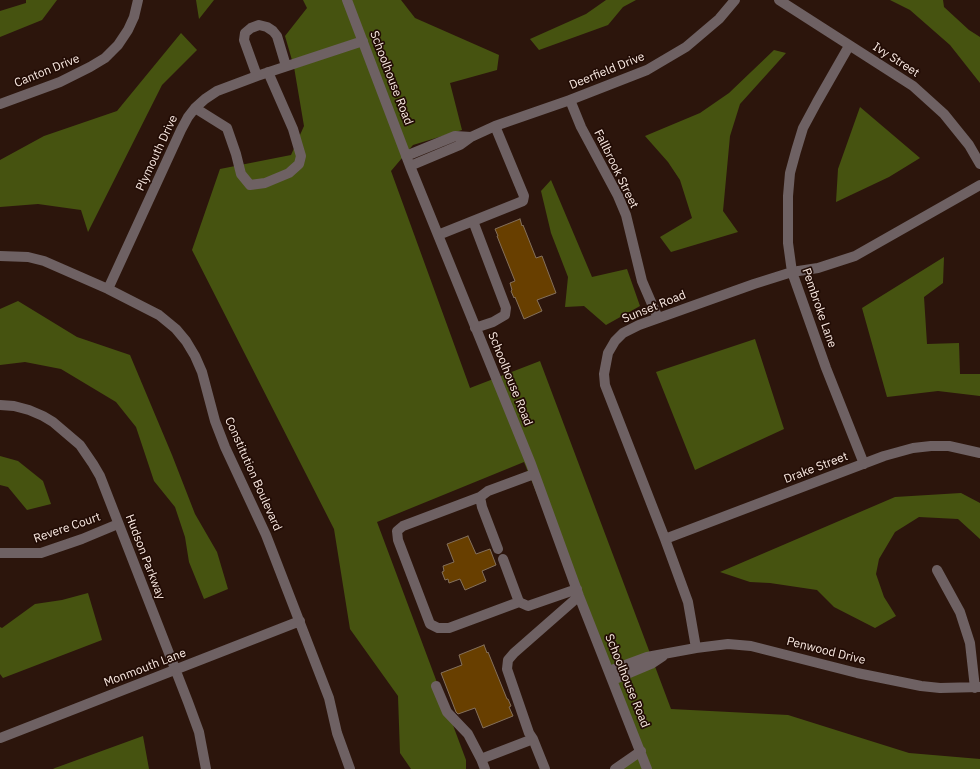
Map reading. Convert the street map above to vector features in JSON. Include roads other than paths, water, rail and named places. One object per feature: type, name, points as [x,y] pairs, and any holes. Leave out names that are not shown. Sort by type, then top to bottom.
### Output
[{"type":"street","name":"Canton Drive","points":[[0,104],[60,82],[105,58],[118,46],[128,30],[134,17],[138,0]]},
{"type":"street","name":"Schoolhouse Road","points":[[347,0],[406,156],[534,474],[647,769]]},
{"type":"street","name":"Deerfield Drive","points":[[410,166],[460,145],[471,137],[495,126],[570,100],[647,70],[686,47],[713,24],[735,0]]},
{"type":"street","name":"Ivy Street","points":[[779,0],[913,86],[944,114],[969,144],[980,164]]},
{"type":"street","points":[[257,76],[244,40],[245,33],[251,28],[259,25],[268,27],[277,36],[286,66]]},
{"type":"street","name":"Plymouth Drive","points":[[108,289],[188,117],[195,108],[217,91],[268,72],[363,41]]},
{"type":"street","name":"Pembroke Lane","points":[[849,46],[803,128],[790,173],[788,196],[788,243],[792,272],[826,368],[864,464]]},
{"type":"street","points":[[195,108],[227,128],[241,174],[250,185],[265,183],[288,173],[299,164],[302,156],[294,128],[268,72]]},
{"type":"street","name":"Fallbrook Street","points":[[570,100],[581,126],[618,196],[626,215],[642,281],[658,318]]},
{"type":"street","points":[[438,235],[523,201],[524,196],[495,126]]},
{"type":"street","name":"Deerfield Drive","points":[[406,156],[455,136],[471,137]]},
{"type":"street","name":"Sunset Road","points":[[696,648],[688,602],[605,385],[604,374],[608,352],[614,341],[623,333],[658,318],[754,284],[792,272],[818,268],[855,256],[980,185]]},
{"type":"street","points":[[473,221],[506,308],[505,314],[493,322],[475,328]]},
{"type":"street","name":"Constitution Boulevard","points":[[0,256],[28,257],[44,261],[108,289],[159,315],[176,328],[186,341],[196,356],[202,372],[215,421],[225,448],[266,535],[300,621],[329,698],[337,733],[350,769]]},
{"type":"street","name":"Hudson Parkway","points":[[0,405],[14,406],[43,416],[53,422],[80,445],[100,476],[199,732],[206,769]]},
{"type":"street","name":"Drake Street","points":[[665,539],[884,456],[913,448],[949,446],[980,453]]},
{"type":"street","points":[[534,474],[488,491],[480,497],[403,526],[398,531],[400,547],[430,624],[438,628],[449,628],[519,602],[528,606],[578,592]]},
{"type":"street","points":[[480,497],[482,507],[498,549]]},
{"type":"street","name":"Revere Court","points":[[0,553],[42,553],[118,524]]},
{"type":"street","points":[[502,559],[519,602]]},
{"type":"street","points":[[937,570],[960,612],[970,643],[977,687]]},
{"type":"street","points":[[544,769],[533,739],[529,733],[507,669],[508,660],[578,592]]},
{"type":"street","name":"Monmouth Lane","points":[[0,738],[300,621]]},
{"type":"street","name":"Penwood Drive","points":[[611,675],[647,657],[728,644],[751,646],[921,686],[940,688],[977,687]]},
{"type":"street","points":[[436,686],[447,712],[468,734],[485,769]]},
{"type":"street","points":[[481,759],[533,739]]},
{"type":"street","points":[[615,769],[641,751]]}]
